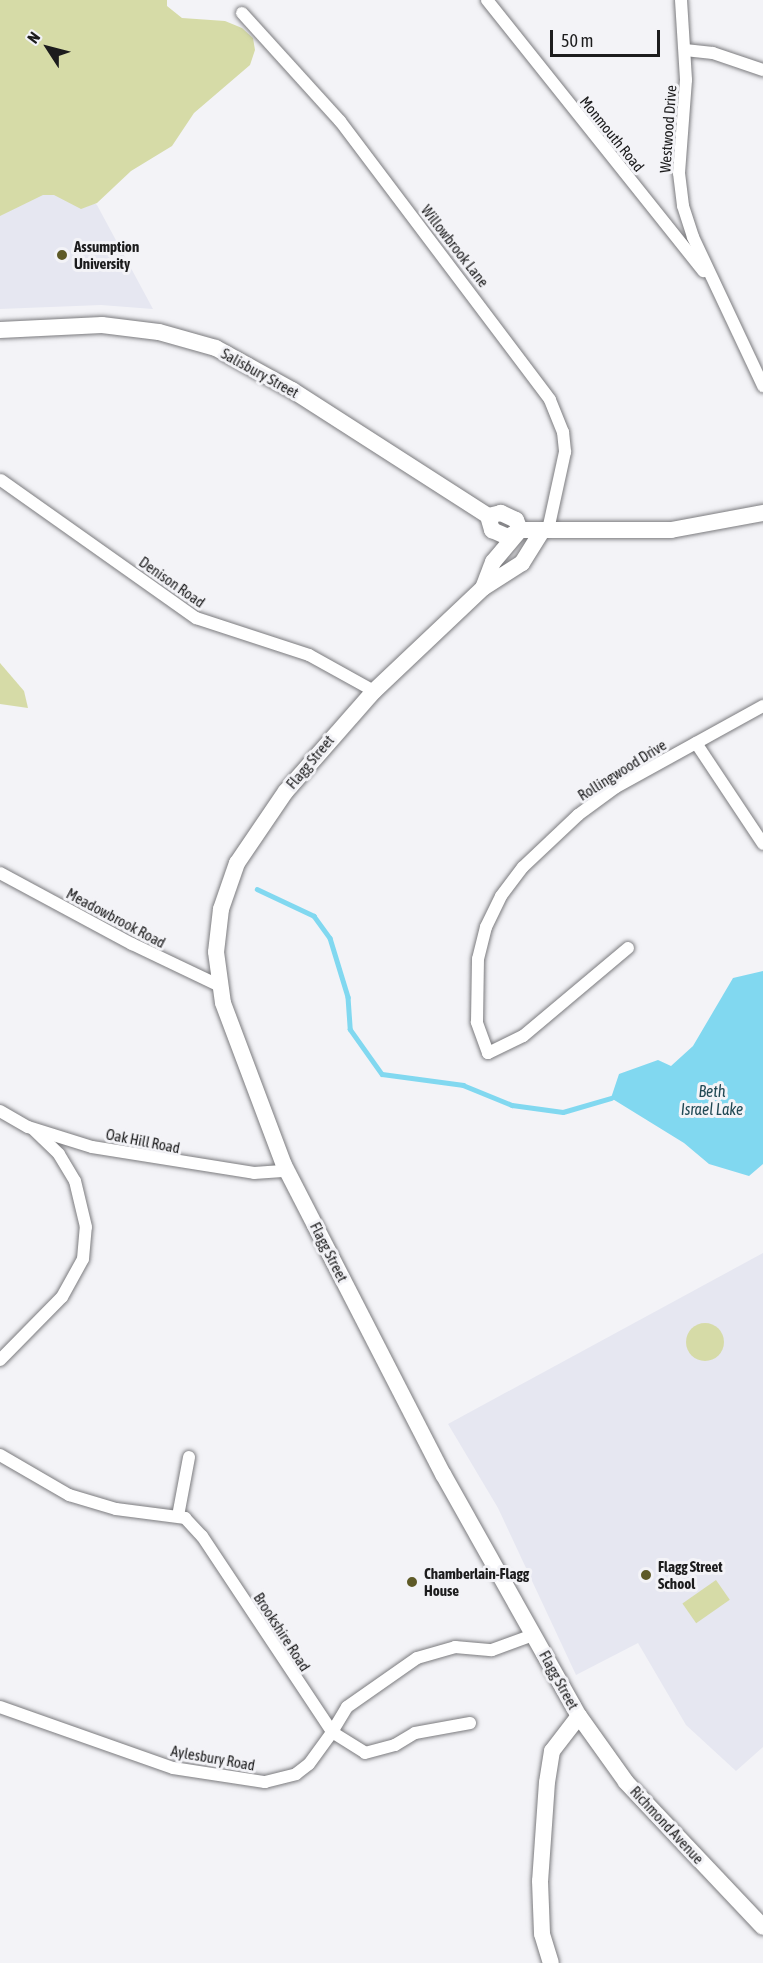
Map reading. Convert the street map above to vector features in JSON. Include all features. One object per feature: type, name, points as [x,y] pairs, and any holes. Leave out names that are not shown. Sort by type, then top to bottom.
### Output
[{"type":"street","name":"Monmouth Road","points":[[487,0],[715,286]]},
{"type":"street","name":"Westwood Drive","points":[[681,0],[686,50],[680,189],[687,222],[763,386]]},
{"type":"street","name":"Willowbrook Lane","points":[[242,13],[340,121],[543,387],[557,413],[565,442],[562,472],[545,531]]},
{"type":"street","points":[[686,50],[713,53],[763,70]]},
{"type":"street","name":"Salisbury Street","points":[[0,330],[53,325],[111,325],[159,332],[216,348],[292,390],[488,516],[492,530],[508,537],[520,530],[671,530],[763,513]]},
{"type":"street","name":"Denison Road","points":[[1,480],[196,618],[309,655],[374,691]]},
{"type":"street","name":"Flagg Street","points":[[483,588],[493,562],[520,530]]},
{"type":"street","name":"Flagg Street","points":[[545,531],[522,563],[483,588],[374,691],[286,791],[237,863],[218,923],[216,952],[220,986],[254,1093],[286,1171],[443,1474],[579,1716],[552,1751],[547,1782],[540,1881],[542,1934],[552,1963]]},
{"type":"street","name":"Rollingwood Drive","points":[[628,948],[523,1036],[488,1053],[477,1022],[478,959],[486,927],[501,896],[523,867],[578,815],[616,787],[763,706]]},
{"type":"street","points":[[696,743],[763,844]]},
{"type":"street","name":"Meadowbrook Road","points":[[0,873],[132,944],[220,986]]},
{"type":"street","name":"Oak Hill Road","points":[[0,1111],[28,1126],[92,1147],[178,1164],[254,1173],[286,1171]]},
{"type":"street","points":[[0,1360],[62,1298],[78,1273],[85,1244],[83,1210],[75,1181],[59,1154],[28,1126]]},
{"type":"street","points":[[0,1455],[69,1495],[116,1509],[178,1516],[189,1457]]},
{"type":"street","name":"Brookshire Road","points":[[178,1516],[202,1536],[333,1732]]},
{"type":"street","points":[[470,1723],[415,1732],[395,1745],[365,1753],[333,1732],[347,1707],[417,1658],[455,1647],[492,1650],[533,1635]]},
{"type":"street","name":"Aylesbury Road","points":[[0,1707],[144,1759],[248,1781],[265,1782],[296,1774],[309,1764],[333,1732]]},
{"type":"street","name":"Richmond Avenue","points":[[579,1716],[626,1782],[763,1927]]},
{"type":"shaded area","name":"Assumption University","points":[[0,129],[97,205],[153,309],[101,305],[0,309]]},
{"type":"shaded area","name":"Flagg Street School","points":[[763,1253],[763,1747],[736,1771],[686,1725],[638,1643],[576,1675],[498,1508],[448,1424]]},
{"type":"green space","points":[[0,0],[167,0],[167,6],[182,18],[225,21],[242,28],[253,38],[255,50],[250,65],[194,113],[172,146],[131,171],[97,203],[81,209],[54,195],[43,195],[0,216]]},
{"type":"green space","points":[[0,663],[24,691],[28,708],[0,704]]},
{"type":"green space","points":[[705,1323],[719,1328],[724,1342],[719,1356],[705,1361],[691,1356],[686,1342],[691,1328]]},
{"type":"green space","points":[[716,1580],[730,1600],[696,1623],[682,1604]]},
{"type":"water","name":"Beth Israel Lake","points":[[763,971],[763,1164],[749,1176],[709,1164],[684,1143],[611,1098],[619,1074],[658,1060],[671,1066],[693,1046],[733,978]]},
{"type":"waterway","points":[[257,889],[314,916],[330,938],[348,997],[350,1029],[382,1074],[463,1085],[512,1105],[563,1112],[611,1098]]},
{"type":"place","name":"Assumption University","points":[[62,255]]},
{"type":"place","name":"Flagg Street School","points":[[646,1575]]},
{"type":"place","name":"Chamberlain-Flagg House","points":[[412,1582]]}]
